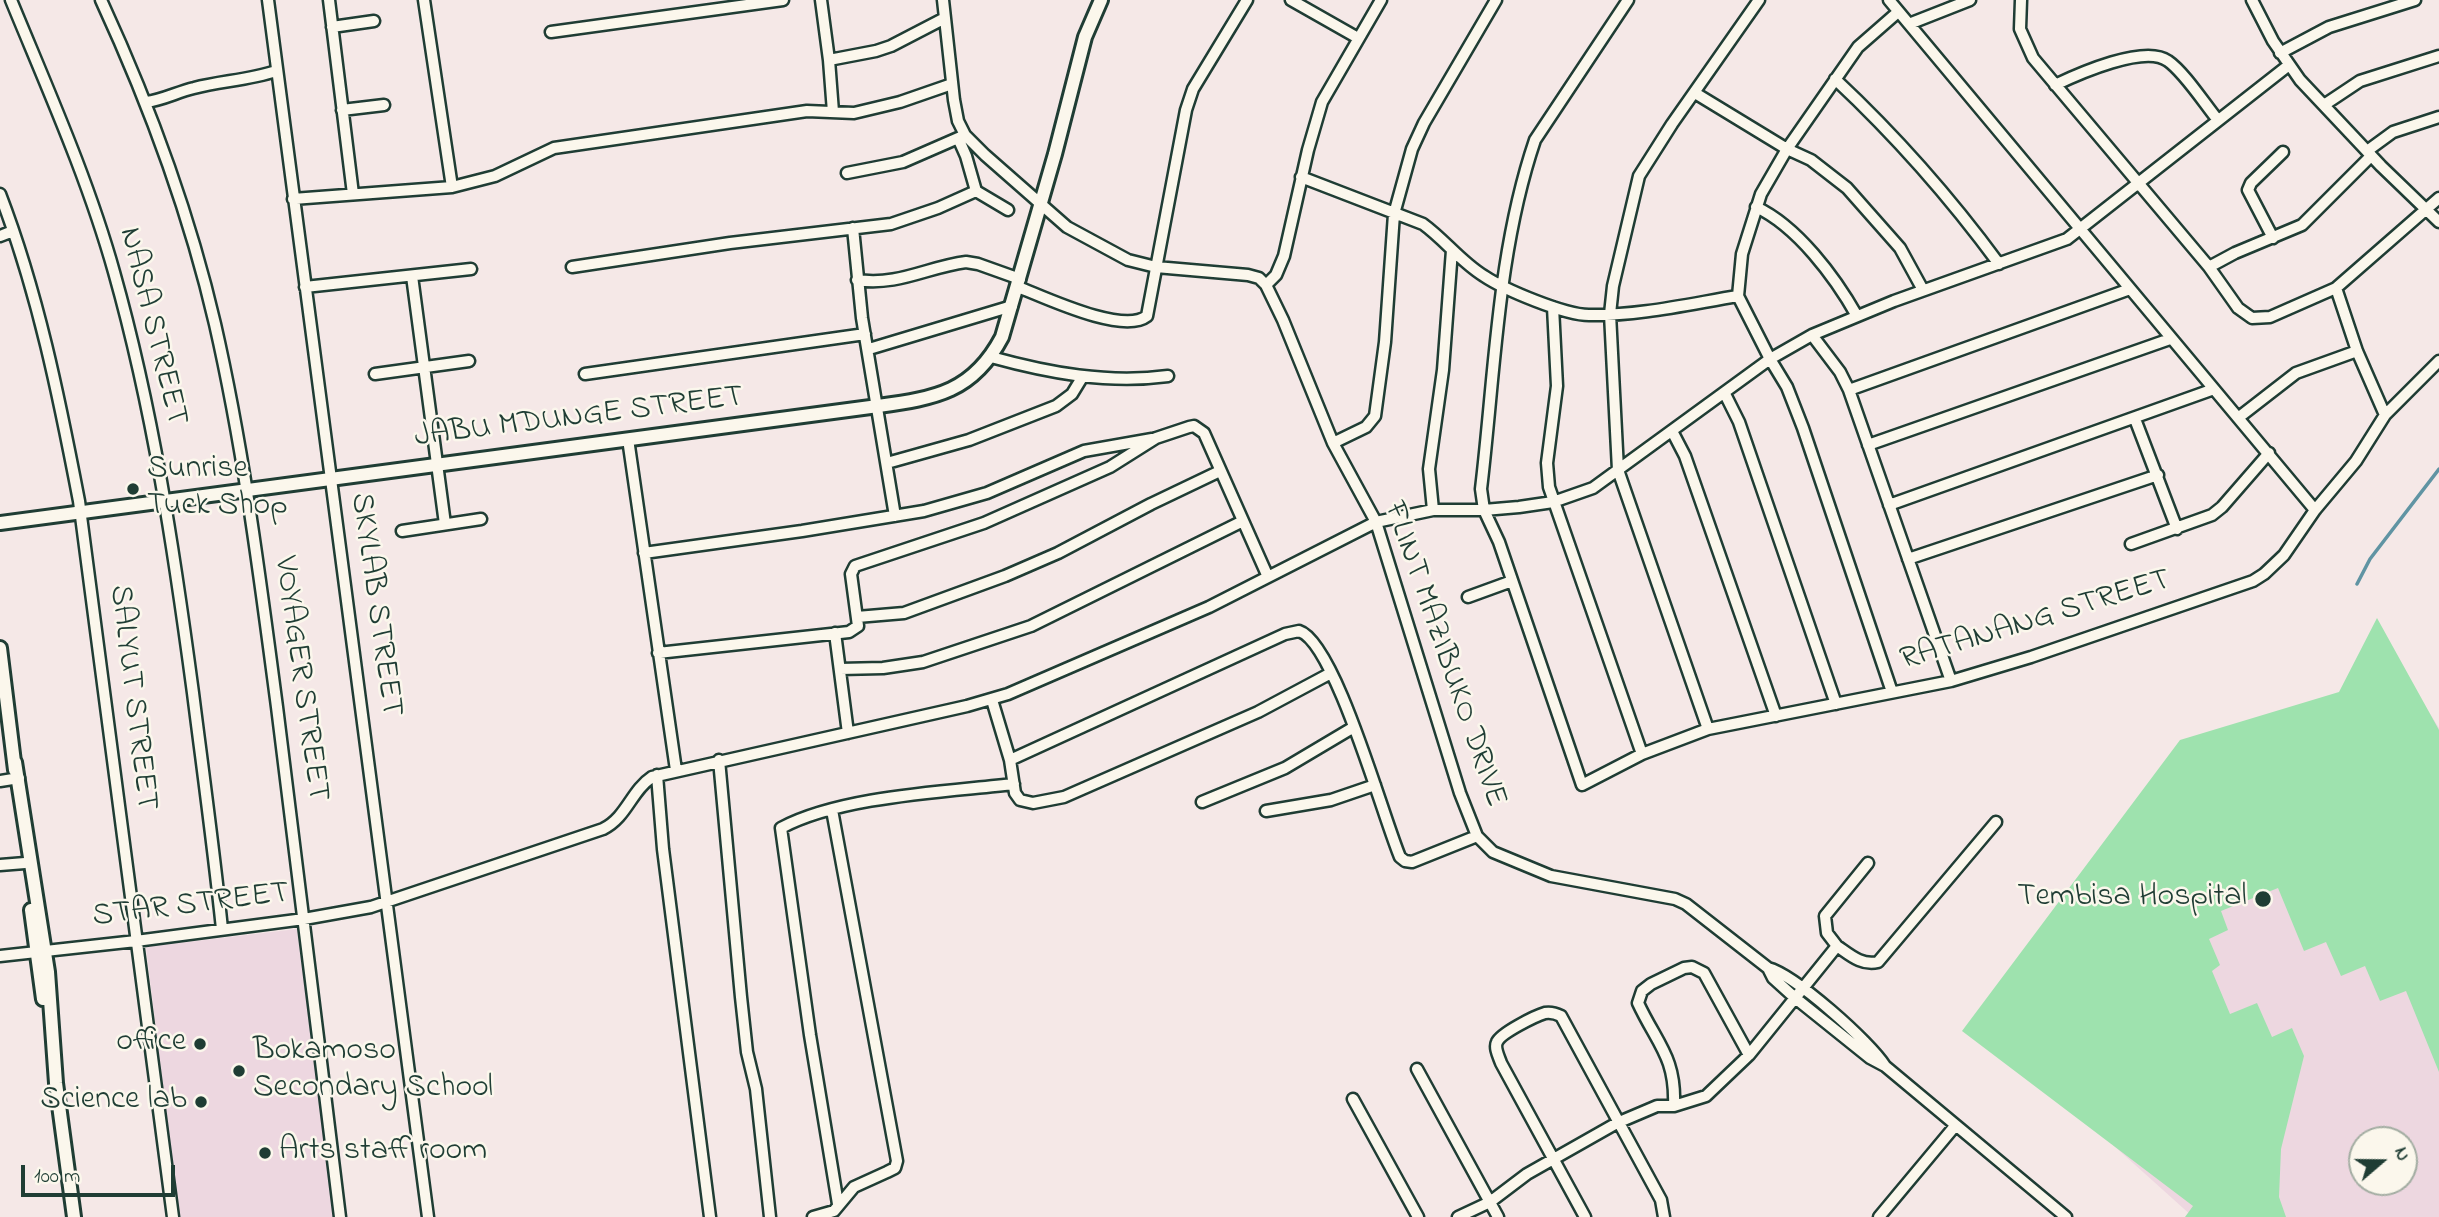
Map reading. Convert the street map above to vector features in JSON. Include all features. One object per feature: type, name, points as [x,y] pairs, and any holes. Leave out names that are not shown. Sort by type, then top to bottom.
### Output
[{"type":"street","name":"NASA STREET","points":[[11,0],[76,161],[114,271],[141,380],[166,500],[222,929]]},
{"type":"street","name":"VOYAGER STREET","points":[[101,0],[146,102],[175,183],[220,348],[248,489],[340,1217]]},
{"type":"street","name":"SKYLAB STREET","points":[[268,0],[428,1217]]},
{"type":"street","points":[[329,0],[353,194]]},
{"type":"street","points":[[424,0],[452,187]]},
{"type":"street","points":[[551,32],[783,0]]},
{"type":"street","points":[[821,0],[833,112]]},
{"type":"street","points":[[943,0],[956,114],[976,191],[1008,210]]},
{"type":"street","name":"JABU MDUNGE STREET","points":[[0,523],[878,407],[944,394],[967,381],[991,357],[1002,337],[1041,204],[1082,47],[1101,0]]},
{"type":"street","points":[[858,280],[893,281],[967,262],[978,264],[1079,311],[1104,317],[1142,320],[1149,310],[1183,123],[1193,89],[1247,0]]},
{"type":"street","points":[[1290,0],[1358,38]]},
{"type":"street","points":[[962,136],[1067,227],[1104,249],[1128,260],[1156,267],[1248,275],[1259,278],[1266,285],[1276,275],[1280,266],[1322,102],[1381,0]]},
{"type":"street","points":[[1333,443],[1366,428],[1375,416],[1385,342],[1394,214],[1412,149],[1424,123],[1496,0]]},
{"type":"street","points":[[1468,597],[1512,581],[1493,527],[1484,510],[1481,489],[1502,285],[1522,185],[1535,141],[1628,0]]},
{"type":"street","points":[[1708,729],[1618,470],[1610,314],[1613,286],[1639,176],[1759,0]]},
{"type":"street","points":[[1889,0],[2315,510]]},
{"type":"street","points":[[1909,23],[1970,0]]},
{"type":"street","points":[[2021,0],[2022,37],[2033,58],[2209,267],[2238,308],[2252,318],[2270,317],[2336,288],[2439,198]]},
{"type":"street","points":[[2280,52],[2329,27],[2415,0]]},
{"type":"street","points":[[2254,1],[2280,52],[2300,80],[2369,154],[2439,222]]},
{"type":"street","points":[[1892,692],[1803,428],[1787,387],[1738,296],[1742,254],[1756,207],[1771,175],[1858,47],[1898,12]]},
{"type":"street","points":[[829,60],[884,48],[945,18]]},
{"type":"street","points":[[332,27],[374,22]]},
{"type":"street","points":[[2055,85],[2097,67],[2159,56],[2174,65],[2217,119]]},
{"type":"street","points":[[2324,105],[2360,81],[2439,57]]},
{"type":"street","points":[[710,1217],[663,849],[657,775],[992,700],[1209,607],[1376,522],[1433,510],[1484,510],[1553,502],[1593,488],[1770,359],[1812,335],[1923,290],[2056,244],[2079,230],[2289,65]]},
{"type":"street","points":[[146,102],[164,99],[192,88],[262,76],[276,71]]},
{"type":"street","points":[[1835,79],[1870,111],[1939,185],[1999,264]]},
{"type":"street","points":[[293,199],[452,187],[495,176],[554,148],[807,111],[853,113],[888,106],[952,84]]},
{"type":"street","points":[[1695,93],[1787,149],[1811,160],[1847,188],[1900,248],[1923,290]]},
{"type":"street","points":[[342,110],[384,105]]},
{"type":"street","points":[[2209,267],[2302,225],[2393,132],[2439,117]]},
{"type":"street","points":[[847,173],[903,162],[962,136]]},
{"type":"street","points":[[2273,238],[2248,190],[2251,183],[2283,152]]},
{"type":"street","points":[[1301,177],[1423,224],[1486,278],[1553,307],[1587,316],[1738,296]]},
{"type":"street","points":[[572,267],[878,226],[905,220],[976,191]]},
{"type":"street","name":"SALYUT STREET","points":[[0,194],[51,362],[80,512],[173,1217]]},
{"type":"street","points":[[1756,207],[1772,215],[1787,228],[1839,285],[1857,316]]},
{"type":"street","points":[[853,228],[865,334],[895,516]]},
{"type":"street","points":[[0,236],[13,232]]},
{"type":"street","points":[[1433,510],[1429,469],[1443,370],[1452,250]]},
{"type":"street","points":[[305,287],[471,269]]},
{"type":"street","points":[[412,276],[445,524]]},
{"type":"street","name":"FLINT MAZIBUKO DRIVE","points":[[1266,285],[1333,443],[1376,522],[1460,793],[1477,836],[1486,847],[1498,855],[1551,876],[1675,899],[1686,904],[1768,968],[1779,971],[1803,986],[1879,1057],[1885,1066]]},
{"type":"street","points":[[2336,288],[2357,351],[2385,415]]},
{"type":"street","points":[[1849,390],[2130,289]]},
{"type":"street","points":[[869,349],[1012,306]]},
{"type":"street","points":[[1553,307],[1557,386],[1547,463],[1553,502],[1642,754]]},
{"type":"street","points":[[585,374],[865,334]]},
{"type":"street","points":[[1812,335],[1840,372],[1849,390],[1951,681]]},
{"type":"street","points":[[1868,445],[2170,339]]},
{"type":"street","points":[[2238,418],[2297,373],[2357,351]]},
{"type":"street","points":[[991,357],[1024,366],[1122,381],[1168,376]]},
{"type":"street","points":[[375,374],[469,361]]},
{"type":"street","name":"RATANANG STREET","points":[[1512,581],[1582,785],[1642,754],[1708,729],[1951,681],[2031,657],[2253,581],[2284,555],[2315,510],[2356,461],[2385,415],[2439,361]]},
{"type":"street","points":[[887,463],[969,440],[1056,406],[1072,394],[1083,376]]},
{"type":"street","points":[[1889,505],[2214,389]]},
{"type":"street","points":[[1725,394],[1739,422],[1836,704]]},
{"type":"street","points":[[2135,419],[2177,529]]},
{"type":"street","points":[[644,553],[932,509],[980,495],[1084,451],[1156,438],[1189,426],[1204,433],[1268,577]]},
{"type":"street","points":[[1672,431],[1685,456],[1776,716]]},
{"type":"street","points":[[658,653],[835,634],[856,629],[858,626],[850,574],[855,566],[1002,516],[1110,467],[1156,438]]},
{"type":"street","points":[[628,439],[676,770]]},
{"type":"street","points":[[2131,544],[2212,515],[2269,453]]},
{"type":"street","points":[[857,617],[904,612],[1005,576],[1058,553],[1220,471]]},
{"type":"street","points":[[1908,559],[2158,475]]},
{"type":"street","points":[[402,531],[481,519]]},
{"type":"street","points":[[840,669],[883,668],[923,662],[1031,626],[1243,521]]},
{"type":"street","points":[[1010,760],[1293,631],[1303,632],[1331,673],[1354,727],[1400,857],[1405,861],[1421,859],[1477,836]]},
{"type":"street","points":[[835,634],[848,733]]},
{"type":"street","points":[[0,648],[3,696],[15,762],[40,951],[48,1041],[56,1072],[74,1217]]},
{"type":"street","points":[[992,700],[1010,760],[1017,796],[1025,802],[1042,803],[1065,797],[1258,712],[1331,673]]},
{"type":"street","points":[[1202,803],[1285,768],[1354,727]]},
{"type":"street","points":[[719,760],[747,1052],[756,1089],[771,1217]]},
{"type":"street","name":"STAR STREET","points":[[0,956],[303,919],[387,902],[603,829],[624,813],[644,783],[657,775]]},
{"type":"street","points":[[0,780],[17,778]]},
{"type":"street","points":[[17,778],[25,863],[40,951]]},
{"type":"street","points":[[838,1204],[814,1060],[781,828],[832,810],[880,800],[1014,784]]},
{"type":"street","points":[[1266,811],[1331,800],[1375,785]]},
{"type":"street","points":[[813,1217],[834,1210],[854,1187],[895,1168],[897,1161],[832,810]]},
{"type":"street","points":[[1868,863],[1825,916],[1827,933],[1837,946],[1863,962],[1878,962],[1996,822]]},
{"type":"street","points":[[0,865],[25,863]]},
{"type":"street","points":[[1458,1217],[1490,1202],[1553,1159],[1617,1123],[1657,1106],[1674,1106],[1706,1096],[1749,1055],[1837,946]]},
{"type":"street","points":[[1674,1106],[1671,1068],[1639,1003],[1642,991],[1651,984],[1684,968],[1692,967],[1704,973],[1749,1055]]},
{"type":"street","name":"FLINT MAZIBUKO DRIVE","points":[[1768,968],[1773,978],[1794,997],[1857,1049],[1885,1066],[2066,1217]]},
{"type":"street","points":[[1585,1217],[1501,1063],[1496,1048],[1497,1041],[1545,1013],[1553,1012],[1560,1016],[1661,1200],[1664,1217]]},
{"type":"street","points":[[1417,1069],[1497,1217]]},
{"type":"street","points":[[1353,1099],[1418,1217]]},
{"type":"street","points":[[1880,1217],[1955,1126]]},
{"type":"shaded area","name":"Tembisa Hospital","points":[[2414,688],[2439,728],[2439,1217],[2193,1217],[1984,1029]]},
{"type":"shaded area","name":"Bokamoso Secondary School","points":[[297,929],[335,1217],[179,1217],[146,947]]},
{"type":"green space","name":"Tembisa Hospital","points":[[2377,618],[2439,730],[2439,1072],[2406,991],[2380,1001],[2365,966],[2341,976],[2326,942],[2304,951],[2278,888],[2221,911],[2228,930],[2209,939],[2220,965],[2212,971],[2230,1014],[2257,1003],[2272,1037],[2292,1028],[2304,1056],[2281,1149],[2279,1197],[2286,1217],[2185,1217],[2193,1206],[1962,1031],[2180,740],[2339,692]]},
{"type":"waterway","points":[[2357,584],[2370,559],[2439,469]]},
{"type":"place","name":"Sunrise Tuck Shop","points":[[133,489]]},
{"type":"place","name":"Tembisa Hospital","points":[[2263,899]]},
{"type":"place","name":"office","points":[[200,1044]]},
{"type":"place","name":"Bokamoso Secondary School","points":[[239,1071]]},
{"type":"place","name":"Science lab","points":[[201,1102]]},
{"type":"place","name":"Arts staff room","points":[[265,1153]]}]
